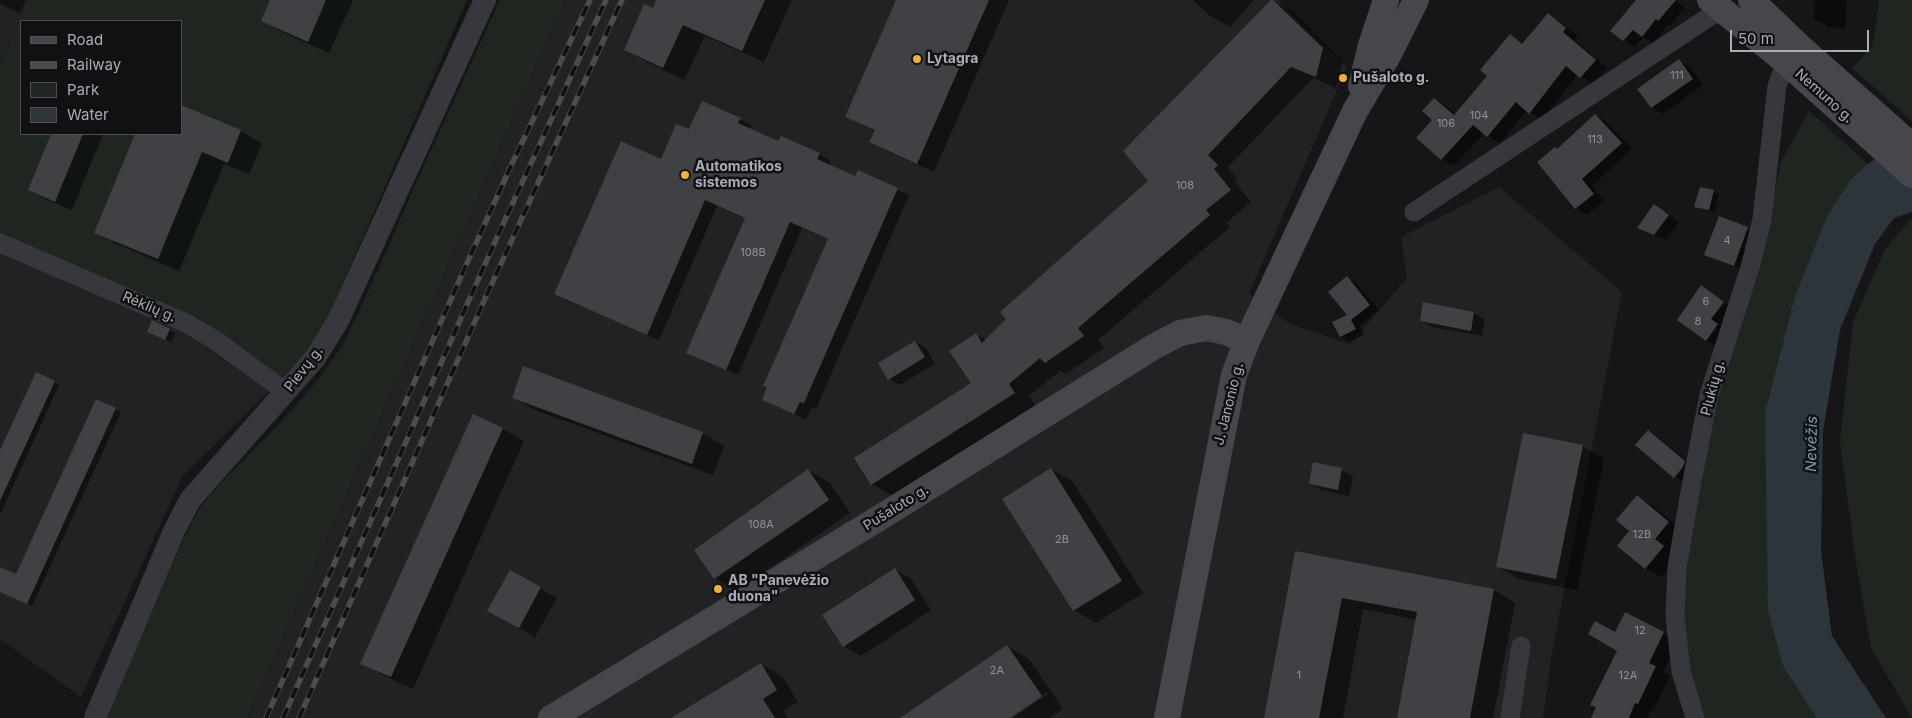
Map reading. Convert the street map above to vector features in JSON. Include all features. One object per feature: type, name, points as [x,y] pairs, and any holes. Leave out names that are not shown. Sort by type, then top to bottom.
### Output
[{"type":"main road","name":"J. Janonio g.","points":[[1355,111],[1371,45],[1386,0]]},
{"type":"main road","name":"J. Janonio g.","points":[[1167,718],[1234,376],[1247,341],[1355,111],[1390,52],[1416,0]]},
{"type":"main road","name":"Nemuno g.","points":[[1751,0],[1793,55],[1912,175]]},
{"type":"main road","name":"Nemuno g.","points":[[1716,4],[1793,55],[1912,146]]},
{"type":"main road","name":"Pušaloto g.","points":[[550,718],[876,520],[1154,346],[1180,333],[1206,328],[1226,332],[1247,341]]},
{"type":"street","name":"Pievų g.","points":[[94,718],[174,531],[190,500],[286,392],[314,358],[338,321],[485,0]]},
{"type":"street","points":[[1414,212],[1716,4]]},
{"type":"street","name":"Plukių g.","points":[[1695,718],[1682,671],[1676,626],[1677,568],[1709,395],[1751,264],[1762,219],[1777,86],[1793,55]]},
{"type":"street","name":"Rėklių g.","points":[[0,243],[186,323],[215,340],[286,392]]},
{"type":"street","points":[[1510,718],[1521,646]]},
{"type":"shaded area","points":[[0,0],[27,0],[0,68]]},
{"type":"shaded area","points":[[566,0],[1278,0],[1347,67],[1249,294],[1290,324],[1350,344],[1407,278],[1401,237],[1499,187],[1622,292],[1552,653],[1543,718],[248,718]]},
{"type":"shaded area","points":[[0,252],[172,326],[270,390],[182,477],[81,697],[0,639]]},
{"type":"green space","points":[[27,0],[467,0],[328,317],[304,354],[270,390],[172,326],[0,252],[0,68]]},
{"type":"green space","points":[[500,0],[566,0],[248,718],[106,718],[183,540],[199,509],[219,485],[279,424],[313,386],[343,345]]},
{"type":"green space","points":[[1879,0],[1912,0],[1912,121],[1852,68],[1873,46]]},
{"type":"green space","points":[[1809,111],[1868,164],[1851,179],[1827,216],[1795,296],[1765,412],[1783,666],[1816,718],[1702,718],[1689,673],[1681,614],[1684,572],[1716,394],[1770,216],[1781,162]]},
{"type":"green space","points":[[1912,218],[1912,718],[1871,648],[1856,563],[1840,442],[1853,322],[1885,249]]},
{"type":"water","name":"Nevėžis","points":[[1912,133],[1912,212],[1894,218],[1875,244],[1840,330],[1823,431],[1821,551],[1832,636],[1886,718],[1816,718],[1783,666],[1768,611],[1765,412],[1795,296],[1827,216],[1851,179],[1868,164]]},
{"type":"building","points":[[270,0],[326,0],[308,42],[261,21]]},
{"type":"building","points":[[656,0],[765,0],[742,51],[683,25],[663,68],[624,50],[644,4],[653,8]]},
{"type":"building","name":"Lytagra","points":[[896,0],[989,0],[917,164],[869,142],[875,130],[845,117]]},
{"type":"building","points":[[1271,0],[1323,48],[1316,77],[1291,67],[1208,155],[1218,165],[1214,169],[1231,190],[1206,210],[1210,215],[1078,328],[1084,336],[1045,363],[1040,358],[1009,384],[1015,393],[871,485],[854,458],[971,383],[949,351],[976,333],[982,343],[1006,319],[1000,312],[1148,181],[1123,151]]},
{"type":"building","points":[[1636,0],[1676,0],[1658,21],[1656,19],[1642,37],[1633,30],[1623,41],[1610,31]]},
{"type":"building","points":[[1548,13],[1566,28],[1563,32],[1596,60],[1580,78],[1566,66],[1529,114],[1516,102],[1487,137],[1473,125],[1441,160],[1416,138],[1432,120],[1422,111],[1434,98],[1454,115],[1487,76],[1480,70],[1510,34],[1522,44]]},
{"type":"building","points":[[1679,59],[1693,79],[1651,108],[1637,89]]},
{"type":"building","points":[[702,101],[741,118],[738,123],[778,141],[781,136],[820,153],[817,159],[855,176],[858,170],[898,188],[804,403],[800,402],[794,414],[762,400],[767,387],[763,386],[828,239],[790,222],[726,370],[686,353],[745,218],[705,200],[647,335],[554,294],[621,141],[661,159],[676,124],[689,129]]},
{"type":"building","points":[[182,105],[241,130],[228,163],[202,152],[158,259],[94,233],[135,135],[182,135]]},
{"type":"building","points":[[1595,114],[1622,143],[1582,179],[1594,194],[1575,209],[1537,162],[1555,147],[1557,149]]},
{"type":"building","points":[[51,135],[83,135],[55,202],[28,190]]},
{"type":"building","points":[[1700,187],[1714,190],[1709,210],[1694,207]]},
{"type":"building","points":[[1654,204],[1669,215],[1654,235],[1637,228]]},
{"type":"building","points":[[1719,216],[1748,227],[1734,266],[1704,255]]},
{"type":"building","points":[[1347,276],[1370,305],[1351,320],[1356,329],[1340,337],[1332,322],[1347,315],[1328,292]]},
{"type":"building","points":[[1701,285],[1724,302],[1711,319],[1718,324],[1706,341],[1677,320]]},
{"type":"building","points":[[1423,302],[1474,312],[1471,331],[1420,321]]},
{"type":"building","points":[[152,320],[170,329],[165,340],[147,332]]},
{"type":"building","points":[[915,341],[925,357],[888,380],[878,363]]},
{"type":"building","points":[[523,366],[703,432],[692,464],[512,398]]},
{"type":"building","points":[[36,372],[55,381],[0,501],[0,450]]},
{"type":"building","points":[[96,399],[116,408],[27,604],[0,592],[0,567],[16,574]]},
{"type":"building","points":[[473,414],[503,428],[391,677],[360,664]]},
{"type":"building","points":[[1648,430],[1685,461],[1683,467],[1674,478],[1635,445]]},
{"type":"building","points":[[1523,433],[1583,445],[1556,579],[1496,567]]},
{"type":"building","points":[[1313,462],[1342,468],[1338,490],[1309,484]]},
{"type":"building","points":[[1051,468],[1122,581],[1073,611],[1002,499]]},
{"type":"building","points":[[808,469],[829,500],[714,579],[694,550]]},
{"type":"building","points":[[1637,495],[1669,522],[1655,539],[1664,546],[1645,569],[1617,546],[1629,531],[1616,520]]},
{"type":"building","points":[[1295,551],[1494,589],[1470,718],[1397,718],[1417,612],[1342,598],[1319,718],[1264,718]]},
{"type":"building","points":[[895,568],[915,600],[843,647],[822,615]]},
{"type":"building","points":[[510,570],[541,587],[519,628],[487,611]]},
{"type":"building","points":[[1625,612],[1664,632],[1649,663],[1656,666],[1638,704],[1635,703],[1629,718],[1591,718],[1596,707],[1590,705],[1617,651],[1588,634],[1595,621],[1615,632]]},
{"type":"building","points":[[1007,645],[1042,696],[1010,718],[900,718]]},
{"type":"building","points":[[761,663],[777,690],[763,699],[775,718],[671,718]]},
{"type":"railway","points":[[266,718],[463,272],[590,0]]},
{"type":"railway","points":[[283,718],[494,244],[606,0]]},
{"type":"railway","points":[[299,718],[488,292],[622,0]]},
{"type":"place","name":"Lytagra","points":[[917,59]]},
{"type":"place","name":"Pušaloto g.","points":[[1343,78]]},
{"type":"place","name":"Automatikos sistemos","points":[[685,175]]},
{"type":"place","name":"AB \"Panevėžio duona\"","points":[[718,589]]}]
